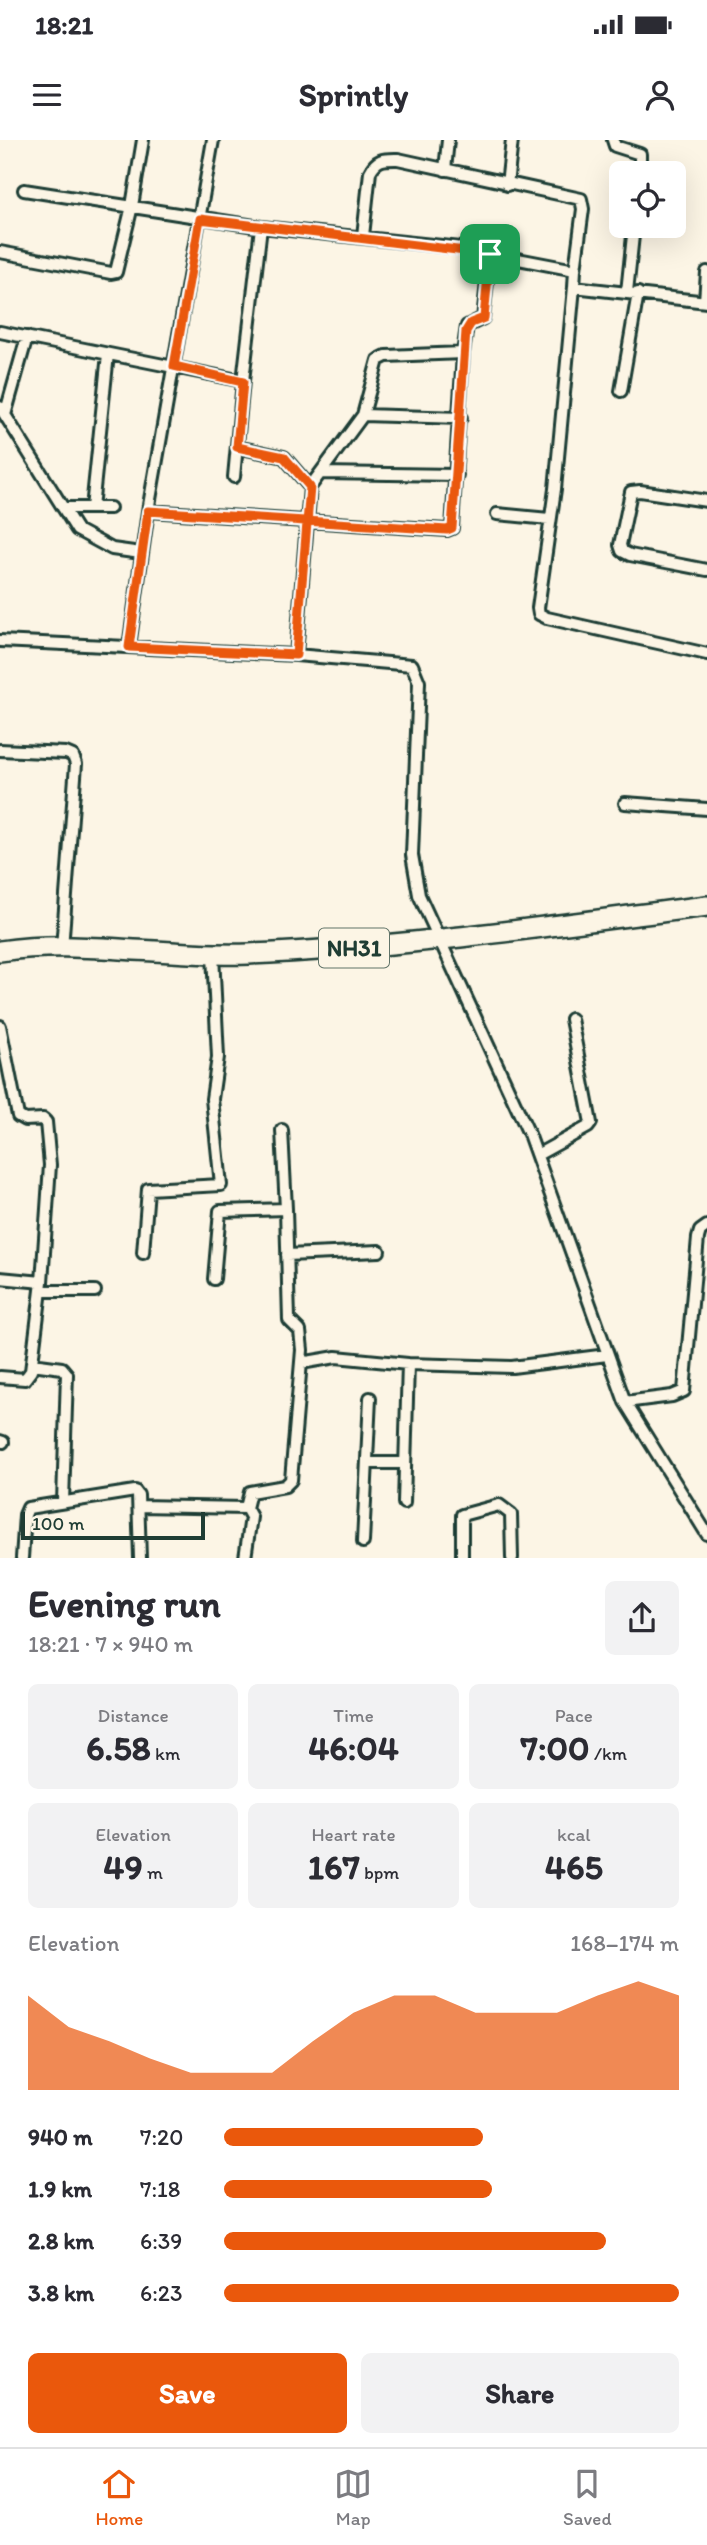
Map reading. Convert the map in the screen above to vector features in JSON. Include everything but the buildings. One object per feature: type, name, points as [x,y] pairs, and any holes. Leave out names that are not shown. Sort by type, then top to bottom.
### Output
[{"type":"highway","name":"NH31","points":[[0,951],[62,948],[213,954],[329,951],[707,906]]},
{"type":"street","points":[[0,253],[116,272],[132,206],[142,140]]},
{"type":"street","points":[[129,647],[148,511],[213,140]]},
{"type":"street","points":[[445,170],[448,140]]},
{"type":"street","points":[[507,185],[512,140]]},
{"type":"street","points":[[613,140],[615,146],[640,154],[640,161]]},
{"type":"street","points":[[363,236],[370,172],[374,163],[382,159],[398,159],[507,185],[581,199],[583,209],[555,489],[538,608],[540,614],[707,654]]},
{"type":"street","points":[[24,190],[200,219],[363,236],[490,254],[575,270]]},
{"type":"street","points":[[234,477],[261,227]]},
{"type":"street","points":[[621,391],[633,293],[634,238]]},
{"type":"street","points":[[148,511],[447,530],[452,528],[463,353],[467,326],[484,318],[490,254]]},
{"type":"street","points":[[574,287],[706,301],[707,272]]},
{"type":"street","points":[[0,332],[243,382]]},
{"type":"street","points":[[27,337],[3,411],[78,530],[112,549],[141,554]]},
{"type":"street","points":[[296,655],[310,487],[363,415],[378,360],[386,356],[463,353]]},
{"type":"street","points":[[92,508],[108,354]]},
{"type":"street","points":[[363,415],[461,418]]},
{"type":"street","points":[[237,447],[284,457],[310,487]]},
{"type":"street","points":[[321,472],[457,475]]},
{"type":"street","points":[[707,501],[631,492],[620,545],[622,551],[630,555],[707,570]]},
{"type":"street","points":[[63,508],[110,508]]},
{"type":"street","points":[[497,514],[549,519]]},
{"type":"street","points":[[0,640],[406,662],[416,670],[419,682],[413,870],[419,895],[537,1156],[625,1402],[707,1534]]},
{"type":"street","points":[[0,750],[73,756],[76,764],[62,948]]},
{"type":"street","points":[[625,803],[707,809]]},
{"type":"street","points":[[143,1253],[148,1189],[221,1185],[212,1099],[218,1057],[213,954]]},
{"type":"street","points":[[537,1156],[589,1127],[590,1123],[571,1019]]},
{"type":"street","points":[[0,1026],[18,1116],[24,1120],[43,1119],[46,1122],[50,1165],[42,1287],[32,1364],[26,1379],[0,1377]]},
{"type":"street","points":[[244,1558],[251,1517],[246,1508],[250,1492],[290,1483],[301,1363],[302,1335],[289,1320],[282,1130]]},
{"type":"street","points":[[214,1279],[220,1211],[286,1209]]},
{"type":"street","points":[[625,1402],[672,1396],[684,1391],[698,1238],[707,1226]]},
{"type":"street","points":[[287,1255],[379,1251]]},
{"type":"street","points":[[0,1278],[42,1287],[95,1291]]},
{"type":"street","points":[[301,1363],[336,1357],[408,1364],[512,1367],[607,1355]]},
{"type":"street","points":[[32,1364],[62,1368],[67,1374],[63,1502]]},
{"type":"street","points":[[404,1503],[408,1364]]},
{"type":"street","points":[[363,1542],[370,1398]]},
{"type":"street","points":[[367,1463],[405,1463]]},
{"type":"street","points":[[22,1558],[26,1510],[135,1492],[139,1506],[139,1558]]},
{"type":"street","points":[[462,1558],[462,1516],[499,1505],[511,1514],[512,1558]]},
{"type":"street","points":[[139,1506],[246,1508]]},
{"type":"route","points":[[490,254],[363,236],[200,219],[174,366],[243,382],[237,447],[284,457],[310,487],[308,520],[296,655],[129,647],[148,511],[308,520],[447,530],[452,528],[466,331],[471,323],[484,318],[490,254]]}]
